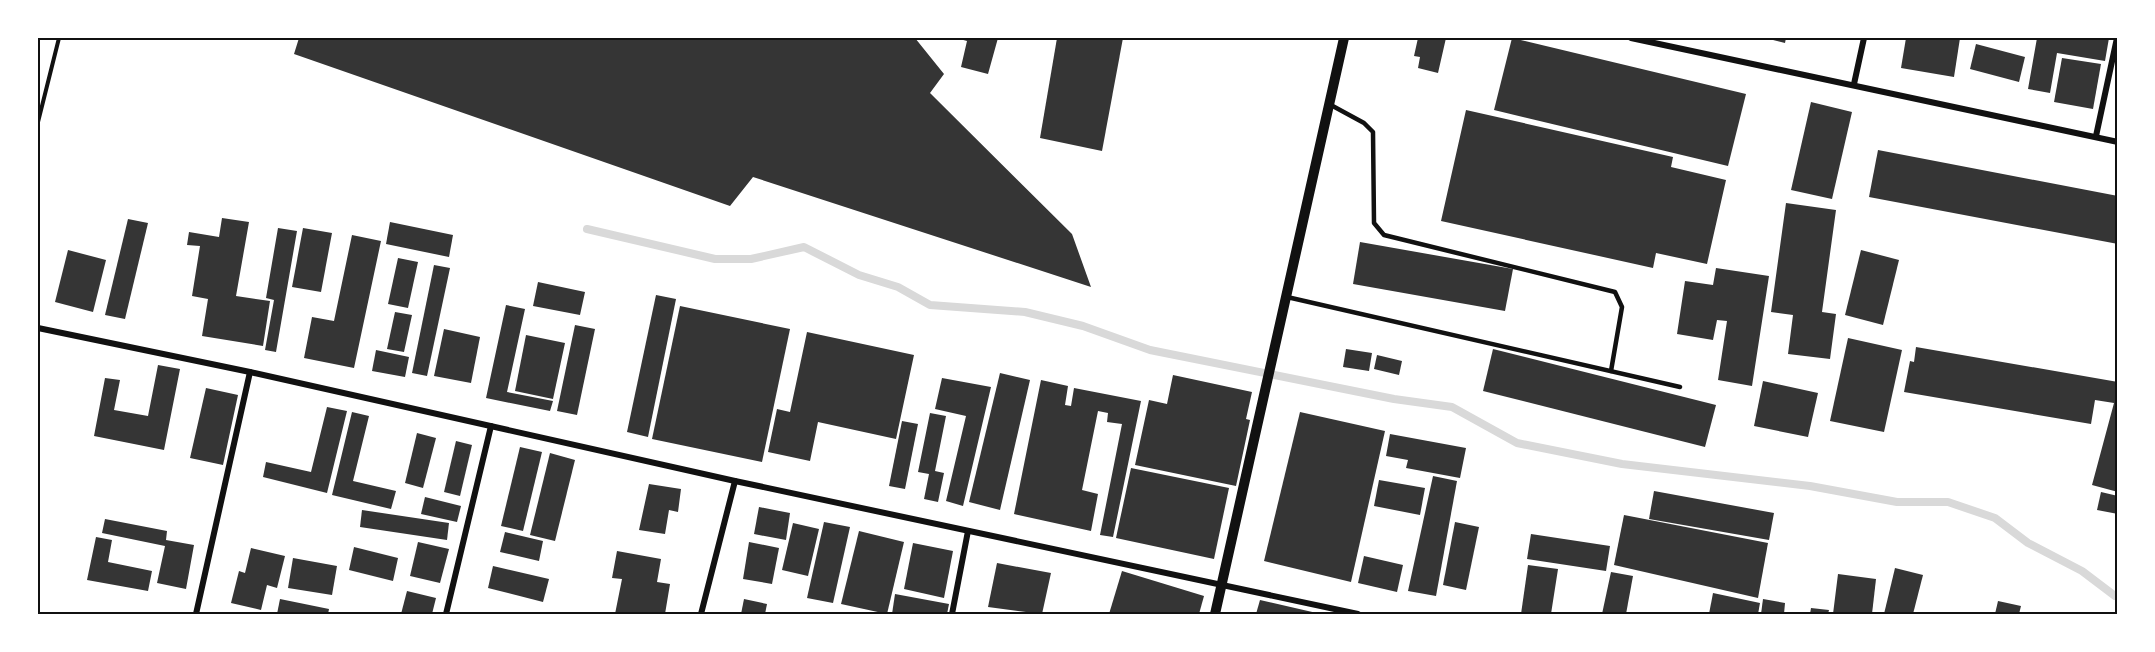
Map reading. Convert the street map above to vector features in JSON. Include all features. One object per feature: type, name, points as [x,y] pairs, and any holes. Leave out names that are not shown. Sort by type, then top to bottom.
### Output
[{"type":"street","points":[[1215,615],[1275,355],[1344,38]]},
{"type":"street","points":[[1631,38],[2118,142]]},
{"type":"street","points":[[1854,84],[1864,38]]},
{"type":"street","points":[[2096,136],[2117,38]]},
{"type":"street","points":[[38,328],[250,372],[735,481],[1358,615]]},
{"type":"street","points":[[196,615],[250,372]]},
{"type":"street","points":[[446,615],[491,426]]},
{"type":"street","points":[[701,615],[735,481]]},
{"type":"street","points":[[952,615],[968,531]]},
{"type":"lane","points":[[1329,104],[1364,123],[1373,132],[1374,223],[1384,235],[1615,292],[1622,307],[1611,371]]},
{"type":"lane","points":[[1287,297],[1680,387]]},
{"type":"path","points":[[38,122],[59,38]]},
{"type":"building","points":[[299,38],[915,38],[944,74],[930,93],[1072,234],[1091,287],[753,177],[730,206],[294,54]]},
{"type":"building","points":[[956,38],[998,38],[988,74],[961,67],[967,41]]},
{"type":"building","points":[[1057,38],[1123,38],[1102,151],[1040,138]]},
{"type":"building","points":[[1418,38],[1446,38],[1438,73],[1418,68],[1420,57],[1414,56]]},
{"type":"building","points":[[1512,38],[1746,94],[1728,166],[1494,110]]},
{"type":"building","points":[[1765,38],[1786,38],[1785,43]]},
{"type":"building","points":[[1906,38],[1960,38],[1954,77],[1901,68]]},
{"type":"building","points":[[2037,38],[2109,38],[2105,61],[2057,53],[2050,93],[2028,89]]},
{"type":"building","points":[[1976,44],[2025,57],[2019,82],[1970,69]]},
{"type":"building","points":[[2062,58],[2101,64],[2093,109],[2054,102]]},
{"type":"building","points":[[1811,102],[1852,112],[1832,199],[1791,190]]},
{"type":"building","points":[[1466,110],[1673,157],[1671,167],[1726,180],[1707,264],[1656,253],[1653,268],[1441,221]]},
{"type":"building","points":[[1878,150],[2118,196],[2118,244],[1869,197]]},
{"type":"building","points":[[1786,203],[1836,210],[1822,312],[1836,314],[1830,359],[1788,354],[1793,315],[1771,312]]},
{"type":"building","points":[[222,218],[249,222],[236,296],[270,301],[263,346],[202,336],[208,299],[192,296],[200,246],[187,245],[189,232],[219,237]]},
{"type":"building","points":[[128,219],[148,223],[125,319],[105,315]]},
{"type":"building","points":[[390,222],[453,235],[449,257],[386,244]]},
{"type":"building","points":[[278,228],[297,231],[276,352],[265,350],[274,300],[266,298]]},
{"type":"building","points":[[303,228],[332,233],[321,292],[292,287]]},
{"type":"building","points":[[352,235],[381,241],[354,368],[304,358],[312,317],[334,321]]},
{"type":"building","points":[[1360,242],[1513,269],[1505,311],[1353,284]]},
{"type":"building","points":[[68,250],[106,260],[93,312],[55,302]]},
{"type":"building","points":[[1861,250],[1899,260],[1883,325],[1845,315]]},
{"type":"building","points":[[398,258],[418,262],[408,308],[388,304]]},
{"type":"building","points":[[434,265],[450,268],[427,376],[412,373]]},
{"type":"building","points":[[1716,268],[1769,276],[1752,386],[1718,380],[1727,321],[1717,320],[1713,340],[1677,334],[1685,281],[1713,285]]},
{"type":"building","points":[[538,282],[585,292],[580,315],[533,306]]},
{"type":"building","points":[[656,295],[676,299],[648,437],[627,432]]},
{"type":"building","points":[[506,305],[525,309],[507,392],[553,401],[550,411],[486,398]]},
{"type":"building","points":[[680,306],[790,329],[762,462],[652,439]]},
{"type":"building","points":[[395,312],[412,315],[404,352],[387,349]]},
{"type":"building","points":[[575,325],[595,329],[577,415],[557,411]]},
{"type":"building","points":[[444,329],[480,337],[471,383],[434,376]]},
{"type":"building","points":[[807,332],[914,355],[896,439],[818,422],[810,461],[768,452],[777,409],[790,412]]},
{"type":"building","points":[[526,335],[565,343],[553,399],[515,391]]},
{"type":"building","points":[[1848,338],[1902,350],[1884,432],[1830,421]]},
{"type":"building","points":[[1916,347],[2118,382],[2118,492],[2092,485],[2114,403],[2095,400],[2091,424],[1904,392],[1910,361],[1914,362]]},
{"type":"building","points":[[1346,349],[1372,353],[1369,371],[1343,367]]},
{"type":"building","points":[[1493,349],[1716,405],[1705,447],[1483,391]]},
{"type":"building","points":[[376,350],[409,357],[405,377],[372,371]]},
{"type":"building","points":[[1377,355],[1402,361],[1399,375],[1374,369]]},
{"type":"building","points":[[158,365],[180,369],[164,450],[94,436],[105,378],[120,380],[114,410],[148,416]]},
{"type":"building","points":[[1000,373],[1030,380],[1000,510],[969,502]]},
{"type":"building","points":[[1173,375],[1252,392],[1246,419],[1250,420],[1236,486],[1135,465],[1149,400],[1167,404]]},
{"type":"building","points":[[942,378],[991,387],[963,506],[946,501],[966,416],[935,409]]},
{"type":"building","points":[[1041,380],[1068,386],[1065,405],[1071,406],[1074,388],[1141,401],[1113,537],[1100,535],[1122,424],[1107,422],[1108,413],[1098,411],[1082,490],[1098,494],[1091,531],[1014,514]]},
{"type":"building","points":[[1763,381],[1818,393],[1808,437],[1754,426]]},
{"type":"building","points":[[206,388],[238,395],[223,465],[190,458]]},
{"type":"building","points":[[327,407],[347,411],[327,493],[263,477],[266,462],[311,472]]},
{"type":"building","points":[[352,412],[369,416],[353,481],[396,491],[391,509],[332,495]]},
{"type":"building","points":[[1300,412],[1385,431],[1351,582],[1264,561]]},
{"type":"building","points":[[930,413],[946,416],[935,471],[944,473],[938,502],[924,499],[929,474],[918,472]]},
{"type":"building","points":[[902,421],[918,424],[905,489],[889,486]]},
{"type":"building","points":[[417,433],[436,438],[423,488],[405,483]]},
{"type":"building","points":[[1390,434],[1466,448],[1460,478],[1406,468],[1408,460],[1386,456]]},
{"type":"building","points":[[456,441],[472,445],[460,496],[444,492]]},
{"type":"building","points":[[520,447],[542,452],[523,531],[501,526]]},
{"type":"building","points":[[550,453],[575,460],[555,541],[530,535]]},
{"type":"building","points":[[1131,468],[1229,488],[1214,559],[1116,538]]},
{"type":"building","points":[[1433,476],[1457,481],[1436,596],[1408,591]]},
{"type":"building","points":[[1379,480],[1425,488],[1420,515],[1374,506]]},
{"type":"building","points":[[649,484],[681,489],[678,512],[669,510],[665,534],[639,530]]},
{"type":"building","points":[[1654,491],[1774,513],[1769,540],[1649,519]]},
{"type":"building","points":[[2101,492],[2118,496],[2118,514],[2097,510]]},
{"type":"building","points":[[425,497],[461,506],[457,522],[421,514]]},
{"type":"building","points":[[759,507],[790,513],[786,540],[754,534]]},
{"type":"building","points":[[362,510],[449,523],[447,540],[360,527]]},
{"type":"building","points":[[1624,515],[1768,543],[1758,598],[1614,565]]},
{"type":"building","points":[[105,519],[167,531],[166,540],[194,545],[186,589],[157,583],[165,546],[102,533]]},
{"type":"building","points":[[824,522],[850,527],[833,603],[807,598]]},
{"type":"building","points":[[1455,522],[1479,527],[1466,590],[1443,585]]},
{"type":"building","points":[[793,523],[819,529],[808,576],[782,570]]},
{"type":"building","points":[[859,531],[904,542],[887,614],[841,604]]},
{"type":"building","points":[[505,532],[543,541],[539,561],[500,552]]},
{"type":"building","points":[[1531,534],[1610,546],[1606,571],[1527,559]]},
{"type":"building","points":[[96,537],[112,540],[108,562],[152,571],[148,591],[87,580]]},
{"type":"building","points":[[418,542],[449,549],[440,583],[410,576]]},
{"type":"building","points":[[749,542],[779,548],[772,584],[743,579]]},
{"type":"building","points":[[913,543],[953,551],[944,598],[904,589]]},
{"type":"building","points":[[354,547],[398,558],[393,581],[349,570]]},
{"type":"building","points":[[251,548],[285,556],[277,588],[267,585],[261,610],[231,603],[239,571],[245,573]]},
{"type":"building","points":[[617,551],[661,559],[657,582],[670,584],[665,614],[615,614],[622,579],[612,578]]},
{"type":"building","points":[[1364,556],[1403,565],[1397,592],[1358,583]]},
{"type":"building","points":[[293,558],[337,566],[332,595],[288,588]]},
{"type":"building","points":[[997,563],[1051,573],[1042,614],[988,607]]},
{"type":"building","points":[[1528,565],[1558,569],[1551,614],[1521,614]]},
{"type":"building","points":[[493,566],[549,579],[543,602],[488,588]]},
{"type":"building","points":[[1895,568],[1923,575],[1913,614],[1884,614]]},
{"type":"building","points":[[1122,571],[1204,596],[1199,614],[1109,614]]},
{"type":"building","points":[[1611,572],[1633,576],[1626,614],[1602,614]]},
{"type":"building","points":[[1838,574],[1876,579],[1872,614],[1833,614]]},
{"type":"building","points":[[407,591],[436,598],[432,614],[401,614]]},
{"type":"building","points":[[1713,593],[1760,603],[1758,614],[1709,614]]},
{"type":"building","points":[[895,594],[949,604],[947,614],[892,614]]},
{"type":"building","points":[[280,599],[329,609],[328,614],[277,614]]},
{"type":"building","points":[[744,599],[767,604],[765,614],[741,614]]},
{"type":"building","points":[[1763,599],[1785,603],[1784,614],[1761,614]]},
{"type":"building","points":[[1260,600],[1321,614],[1256,614]]},
{"type":"building","points":[[1998,601],[2021,606],[2019,614],[1995,614]]},
{"type":"building","points":[[1811,608],[1829,610],[1828,614],[1810,614]]},
{"type":"waterway","points":[[587,229],[715,259],[751,259],[804,247],[859,275],[898,287],[930,305],[1025,312],[1083,326],[1150,350],[1394,399],[1452,407],[1517,443],[1622,464],[1810,486],[1897,502],[1948,502],[1995,518],[2028,543],[2082,571],[2115,596],[2118,595]]}]
